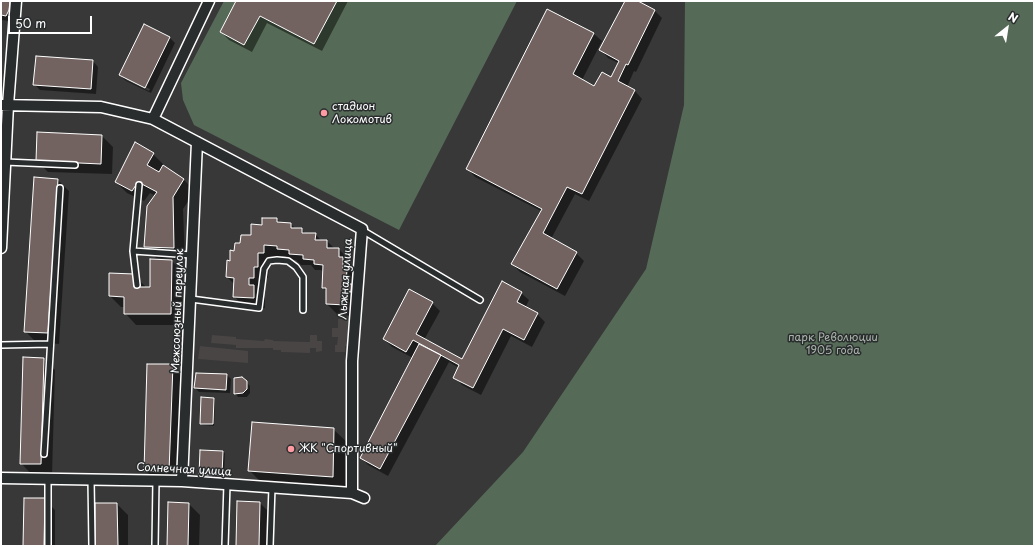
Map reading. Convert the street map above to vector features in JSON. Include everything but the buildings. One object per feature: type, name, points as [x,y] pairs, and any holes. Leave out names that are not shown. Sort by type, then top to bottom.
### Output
[{"type":"street","points":[[1,248],[5,162],[4,105],[16,1]]},
{"type":"street","points":[[153,119],[209,1]]},
{"type":"street","name":"Лыжная улица","points":[[4,105],[101,108],[153,119],[362,229],[352,361],[352,493]]},
{"type":"street","name":"Межсоюзный переулок","points":[[182,481],[197,142]]},
{"type":"street","name":"Солнечная улица","points":[[1,478],[182,481],[352,493],[364,498]]},
{"type":"lane","points":[[5,162],[76,164]]},
{"type":"lane","points":[[137,285],[133,251],[139,185]]},
{"type":"lane","points":[[44,454],[60,188]]},
{"type":"lane","points":[[362,229],[480,300]]},
{"type":"lane","points":[[133,251],[192,255]]},
{"type":"lane","points":[[191,299],[259,308],[264,269],[269,261],[288,261],[296,267],[303,277],[302,310]]},
{"type":"lane","points":[[1,345],[50,344]]},
{"type":"lane","points":[[48,479],[48,546]]},
{"type":"lane","points":[[91,480],[92,546]]},
{"type":"lane","points":[[155,546],[156,480]]},
{"type":"lane","points":[[225,546],[227,484]]},
{"type":"lane","points":[[270,546],[272,487]]},
{"type":"shaded area","points":[[338,319],[349,319],[347,346],[345,346],[345,352],[335,352],[335,345],[337,345],[338,337],[332,337],[332,328],[338,328]]},
{"type":"shaded area","points":[[212,335],[236,337],[236,339],[264,341],[265,339],[273,341],[310,342],[310,335],[317,335],[317,341],[322,341],[322,351],[316,352],[316,348],[310,348],[310,353],[281,352],[281,350],[273,350],[273,348],[236,348],[236,345],[211,343]]},
{"type":"shaded area","points":[[200,346],[248,351],[248,363],[198,359]]},
{"type":"green space","name":"стадион Локомотив","points":[[224,1],[517,1],[399,230],[194,125],[183,100],[181,83]]},
{"type":"green space","name":"парк Революции 1905 года","points":[[685,1],[1034,1],[1034,546],[435,546],[523,452],[646,269],[684,105]]},
{"type":"place","name":"стадион Локомотив","points":[[324,113]]},
{"type":"place","name":"ЖК \"Спортивный\"","points":[[291,449]]}]
